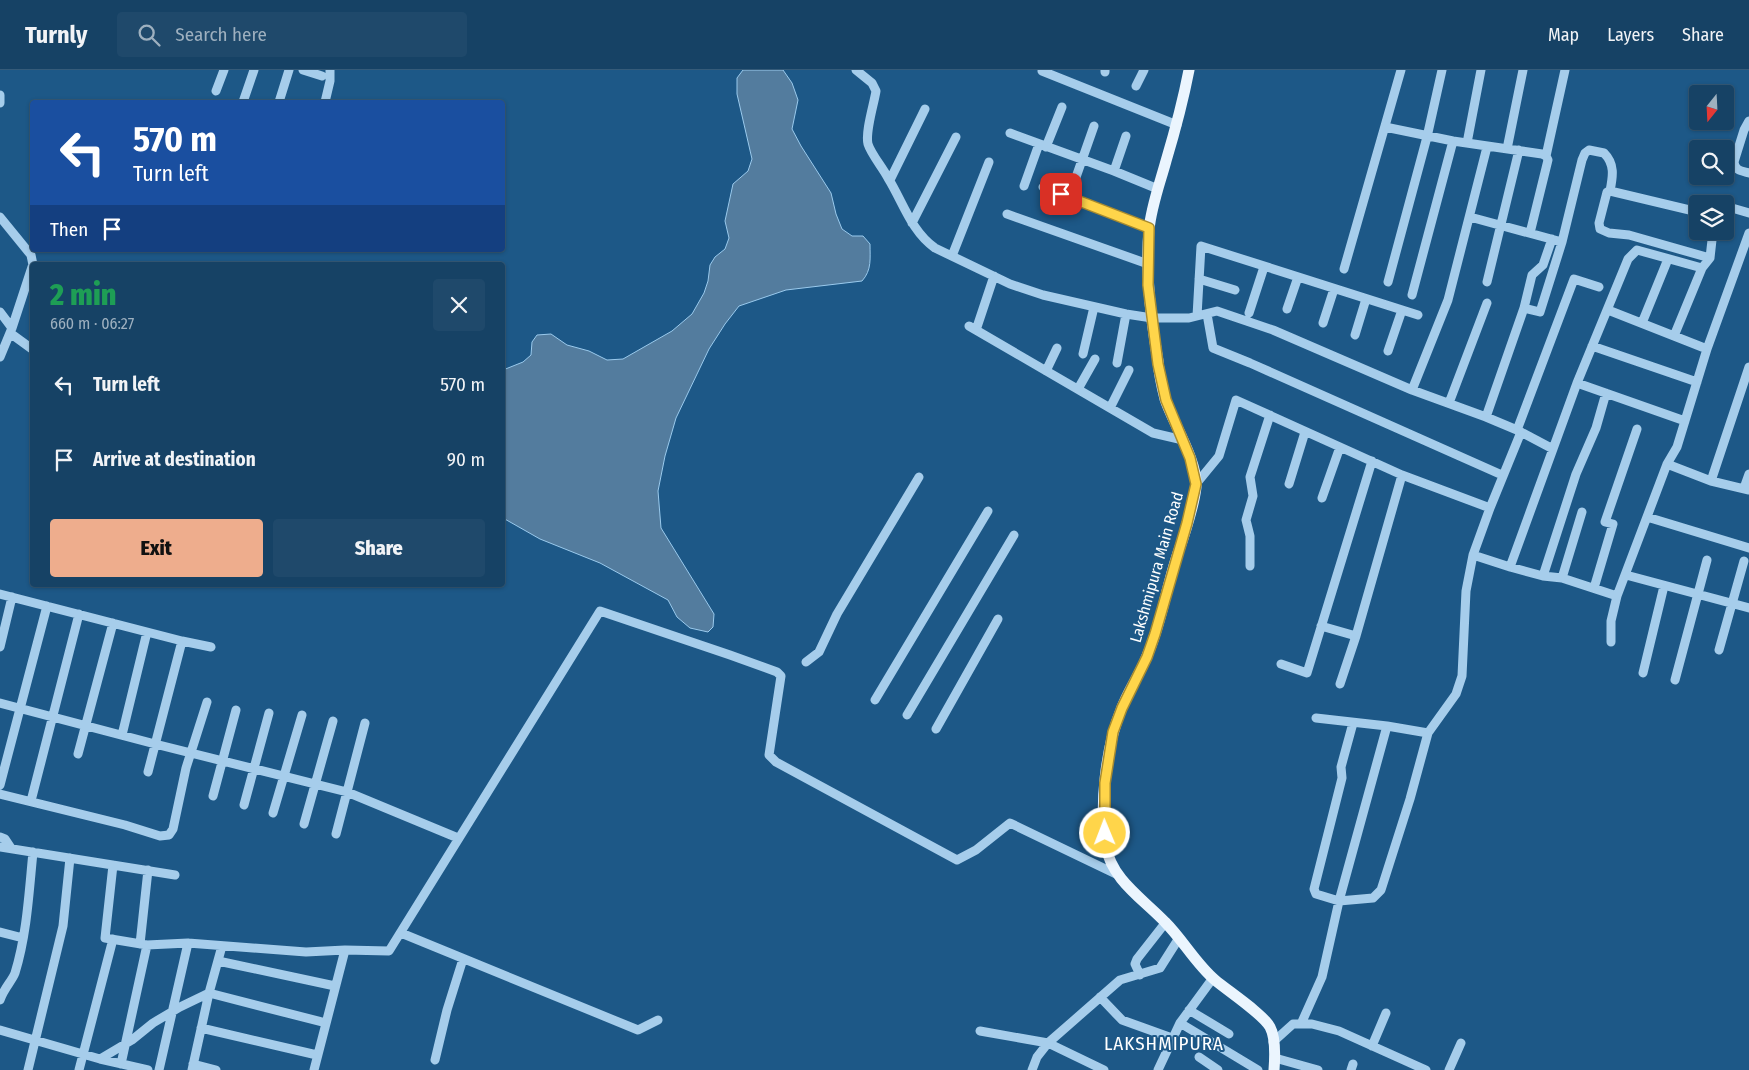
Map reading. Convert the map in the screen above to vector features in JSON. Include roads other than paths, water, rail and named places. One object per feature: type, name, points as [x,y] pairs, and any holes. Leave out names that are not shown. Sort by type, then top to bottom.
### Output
[{"type":"main road","name":"Lakshmipura Main Road","points":[[1189,70],[1177,125],[1158,189],[1149,228],[1148,285],[1158,364],[1166,400],[1190,458],[1196,484],[1187,523],[1155,634],[1147,657],[1122,708],[1111,741],[1105,783],[1105,837],[1109,861],[1118,875],[1166,922],[1202,968],[1258,1014],[1270,1027],[1274,1064]]},
{"type":"street","points":[[216,91],[224,70]]},
{"type":"street","points":[[244,100],[254,70]]},
{"type":"street","points":[[279,100],[289,70]]},
{"type":"street","points":[[303,70],[322,76]]},
{"type":"street","points":[[325,100],[330,81],[330,70]]},
{"type":"street","points":[[856,70],[872,83],[876,91],[868,130],[868,144],[890,180],[912,223],[928,242],[952,256],[1010,284],[1043,295],[1126,314],[1152,318],[1189,318],[1217,311],[1273,330],[1412,390],[1486,417],[1519,431],[1553,449]]},
{"type":"street","points":[[1136,86],[1144,70]]},
{"type":"street","points":[[1344,269],[1401,70]]},
{"type":"street","points":[[1388,282],[1427,137],[1442,70]]},
{"type":"street","points":[[1467,143],[1481,70]]},
{"type":"street","points":[[1507,149],[1523,70]]},
{"type":"street","points":[[1530,233],[1548,160],[1546,156],[1565,70]]},
{"type":"street","points":[[1042,71],[1177,125]]},
{"type":"street","points":[[0,95],[0,103]]},
{"type":"street","points":[[1024,186],[1062,107]]},
{"type":"street","points":[[890,180],[925,109]]},
{"type":"street","points":[[1749,121],[1744,130],[1734,162],[1737,170],[1749,173]]},
{"type":"street","points":[[1075,180],[1094,126]]},
{"type":"street","points":[[1385,127],[1427,137],[1487,147],[1519,150],[1546,156]]},
{"type":"street","points":[[1010,134],[1114,171],[1158,189]]},
{"type":"street","points":[[1114,171],[1126,136]]},
{"type":"street","points":[[912,223],[956,137]]},
{"type":"street","points":[[1412,295],[1453,141]]},
{"type":"street","points":[[1412,390],[1448,300],[1487,147]]},
{"type":"street","points":[[1487,282],[1519,150]]},
{"type":"street","points":[[1524,308],[1540,312],[1562,242],[1582,160],[1585,153],[1589,150],[1604,153],[1611,162],[1614,174],[1599,223],[1600,229],[1609,233],[1629,235],[1710,258]]},
{"type":"street","points":[[952,256],[988,162]]},
{"type":"street","points":[[1043,187],[1149,228]]},
{"type":"street","points":[[1610,191],[1689,210]]},
{"type":"street","points":[[1734,209],[1749,213]]},
{"type":"street","points":[[1007,214],[1148,264]]},
{"type":"street","points":[[1470,216],[1562,242]]},
{"type":"street","points":[[0,217],[31,255],[32,262]]},
{"type":"street","points":[[1611,642],[1611,621],[1617,596],[1667,464],[1677,447],[1708,349],[1749,233]]},
{"type":"street","points":[[1486,417],[1524,308],[1532,275],[1543,265],[1552,239]]},
{"type":"street","points":[[1674,336],[1702,268],[1710,258],[1712,240]]},
{"type":"street","points":[[1198,316],[1201,246],[1418,315]]},
{"type":"street","points":[[1510,567],[1577,383],[1628,260],[1637,250],[1702,268]]},
{"type":"street","points":[[1642,323],[1668,260]]},
{"type":"street","points":[[1249,312],[1264,266]]},
{"type":"street","points":[[0,357],[30,275]]},
{"type":"street","points":[[994,276],[972,328],[1153,433],[1183,440]]},
{"type":"street","points":[[1287,309],[1298,277]]},
{"type":"street","points":[[1199,279],[1235,290]]},
{"type":"street","points":[[1353,723],[1341,767],[1342,778],[1314,888],[1316,894],[1339,901],[1373,898],[1381,890],[1410,799],[1428,732],[1456,694],[1462,676],[1466,591],[1473,555],[1574,279],[1599,286]]},
{"type":"street","points":[[1323,323],[1334,289]]},
{"type":"street","points":[[1355,335],[1366,299]]},
{"type":"street","points":[[1449,403],[1487,303]]},
{"type":"street","points":[[1083,354],[1094,307]]},
{"type":"street","points":[[1388,351],[1402,310]]},
{"type":"street","points":[[1608,310],[1708,349]]},
{"type":"street","points":[[0,312],[11,331],[30,347]]},
{"type":"street","points":[[1118,363],[1126,314]]},
{"type":"street","points":[[1207,314],[1213,348],[1502,475]]},
{"type":"street","points":[[1592,346],[1697,382]]},
{"type":"street","points":[[1046,371],[1057,348]]},
{"type":"street","points":[[1078,389],[1095,359]]},
{"type":"street","points":[[1710,480],[1749,367]]},
{"type":"street","points":[[1110,408],[1129,370]]},
{"type":"street","points":[[1577,383],[1685,420]]},
{"type":"street","points":[[1543,576],[1576,474],[1596,428],[1606,394]]},
{"type":"street","points":[[1196,484],[1219,456],[1236,400],[1402,475],[1490,508]]},
{"type":"street","points":[[1250,566],[1250,536],[1246,520],[1252,496],[1250,477],[1270,415]]},
{"type":"street","points":[[1594,588],[1613,524],[1605,522],[1637,429]]},
{"type":"street","points":[[1289,484],[1305,432]]},
{"type":"street","points":[[1322,498],[1340,447]]},
{"type":"street","points":[[1281,664],[1307,673],[1372,461]]},
{"type":"street","points":[[1667,464],[1710,480],[1747,489],[1749,474]]},
{"type":"street","points":[[1340,684],[1356,636],[1402,475]]},
{"type":"street","points":[[806,662],[819,652],[837,614],[920,477]]},
{"type":"street","points":[[875,700],[988,511]]},
{"type":"street","points":[[1562,578],[1582,512]]},
{"type":"street","points":[[1647,517],[1749,548]]},
{"type":"street","points":[[907,715],[1014,535]]},
{"type":"street","points":[[1473,555],[1543,576],[1562,578],[1617,596]]},
{"type":"street","points":[[1675,680],[1707,560]]},
{"type":"street","points":[[1719,650],[1744,562]]},
{"type":"street","points":[[1626,575],[1749,608]]},
{"type":"street","points":[[1642,673],[1664,586]]},
{"type":"street","points":[[0,594],[211,647]]},
{"type":"street","points":[[0,647],[12,597]]},
{"type":"street","points":[[0,786],[46,606]]},
{"type":"street","points":[[113,865],[105,938],[144,944],[188,943],[306,952],[345,950],[389,951],[600,611],[777,672],[781,676],[769,755],[776,762],[957,860],[976,850],[1010,823],[1118,875]]},
{"type":"street","points":[[31,801],[79,614]]},
{"type":"street","points":[[936,729],[998,620]]},
{"type":"street","points":[[78,754],[113,623]]},
{"type":"street","points":[[1321,626],[1356,636]]},
{"type":"street","points":[[122,735],[146,632]]},
{"type":"street","points":[[148,772],[182,641]]},
{"type":"street","points":[[0,794],[125,825],[160,836],[169,835],[173,829],[186,768],[207,702]]},
{"type":"street","points":[[0,703],[347,792],[458,838]]},
{"type":"street","points":[[213,796],[236,710]]},
{"type":"street","points":[[244,805],[269,713]]},
{"type":"street","points":[[274,813],[283,776],[302,715]]},
{"type":"street","points":[[1316,718],[1428,732]]},
{"type":"street","points":[[304,824],[333,721]]},
{"type":"street","points":[[336,834],[365,723]]},
{"type":"street","points":[[1301,1024],[1322,976],[1339,901],[1387,726]]},
{"type":"street","points":[[0,837],[5,839],[11,848]]},
{"type":"street","points":[[0,847],[175,875]]},
{"type":"street","points":[[0,1000],[3,990],[14,975],[23,938],[34,852]]},
{"type":"street","points":[[28,1070],[63,926],[70,858]]},
{"type":"street","points":[[121,1064],[144,944],[148,870]]},
{"type":"street","points":[[1140,975],[1135,964],[1137,959],[1166,922]]},
{"type":"street","points":[[0,932],[23,938]]},
{"type":"street","points":[[401,933],[638,1030],[658,1020]]},
{"type":"street","points":[[1032,1070],[1037,1057],[1048,1043],[1120,980],[1160,968],[1179,938]]},
{"type":"street","points":[[79,1070],[113,939]]},
{"type":"street","points":[[159,1070],[188,943]]},
{"type":"street","points":[[216,1070],[193,1067],[209,993],[222,946]]},
{"type":"street","points":[[314,1070],[345,950]]},
{"type":"street","points":[[435,1060],[447,1010],[463,959]]},
{"type":"street","points":[[218,961],[336,986]]},
{"type":"street","points":[[1158,1070],[1180,1023],[1213,978]]},
{"type":"street","points":[[106,1063],[125,1044],[172,1011],[209,993],[326,1023]]},
{"type":"street","points":[[1100,997],[1122,1020],[1172,1038]]},
{"type":"street","points":[[1189,1010],[1229,1034]]},
{"type":"street","points":[[1372,1046],[1386,1014]]},
{"type":"street","points":[[1180,1023],[1258,1070]]},
{"type":"street","points":[[1273,1042],[1293,1024],[1312,1024],[1339,1031],[1426,1070]]},
{"type":"street","points":[[201,1028],[317,1055]]},
{"type":"street","points":[[0,1030],[83,1054],[106,1063],[148,1070]]},
{"type":"street","points":[[980,1031],[1048,1043],[1104,1070]]},
{"type":"street","points":[[1449,1070],[1461,1043]]},
{"type":"street","points":[[1199,1057],[1218,1070]]},
{"type":"street","points":[[1274,1064],[1318,1070]]},
{"type":"water","points":[[743,70],[783,70],[792,83],[798,100],[792,129],[831,193],[842,229],[852,236],[863,236],[870,244],[870,259],[869,268],[862,281],[786,290],[739,306],[709,349],[676,418],[665,456],[658,491],[661,528],[714,614],[713,627],[708,632],[690,628],[677,617],[668,600],[600,563],[540,539],[505,519],[505,369],[523,362],[531,355],[532,342],[537,335],[551,334],[567,345],[589,351],[607,360],[623,359],[672,331],[692,314],[704,293],[710,265],[715,257],[725,249],[729,238],[725,221],[733,184],[748,171],[752,159],[737,94],[737,78]]},
{"type":"district","name":"LAKSHMIPURA","points":[[1164,1043]]}]
